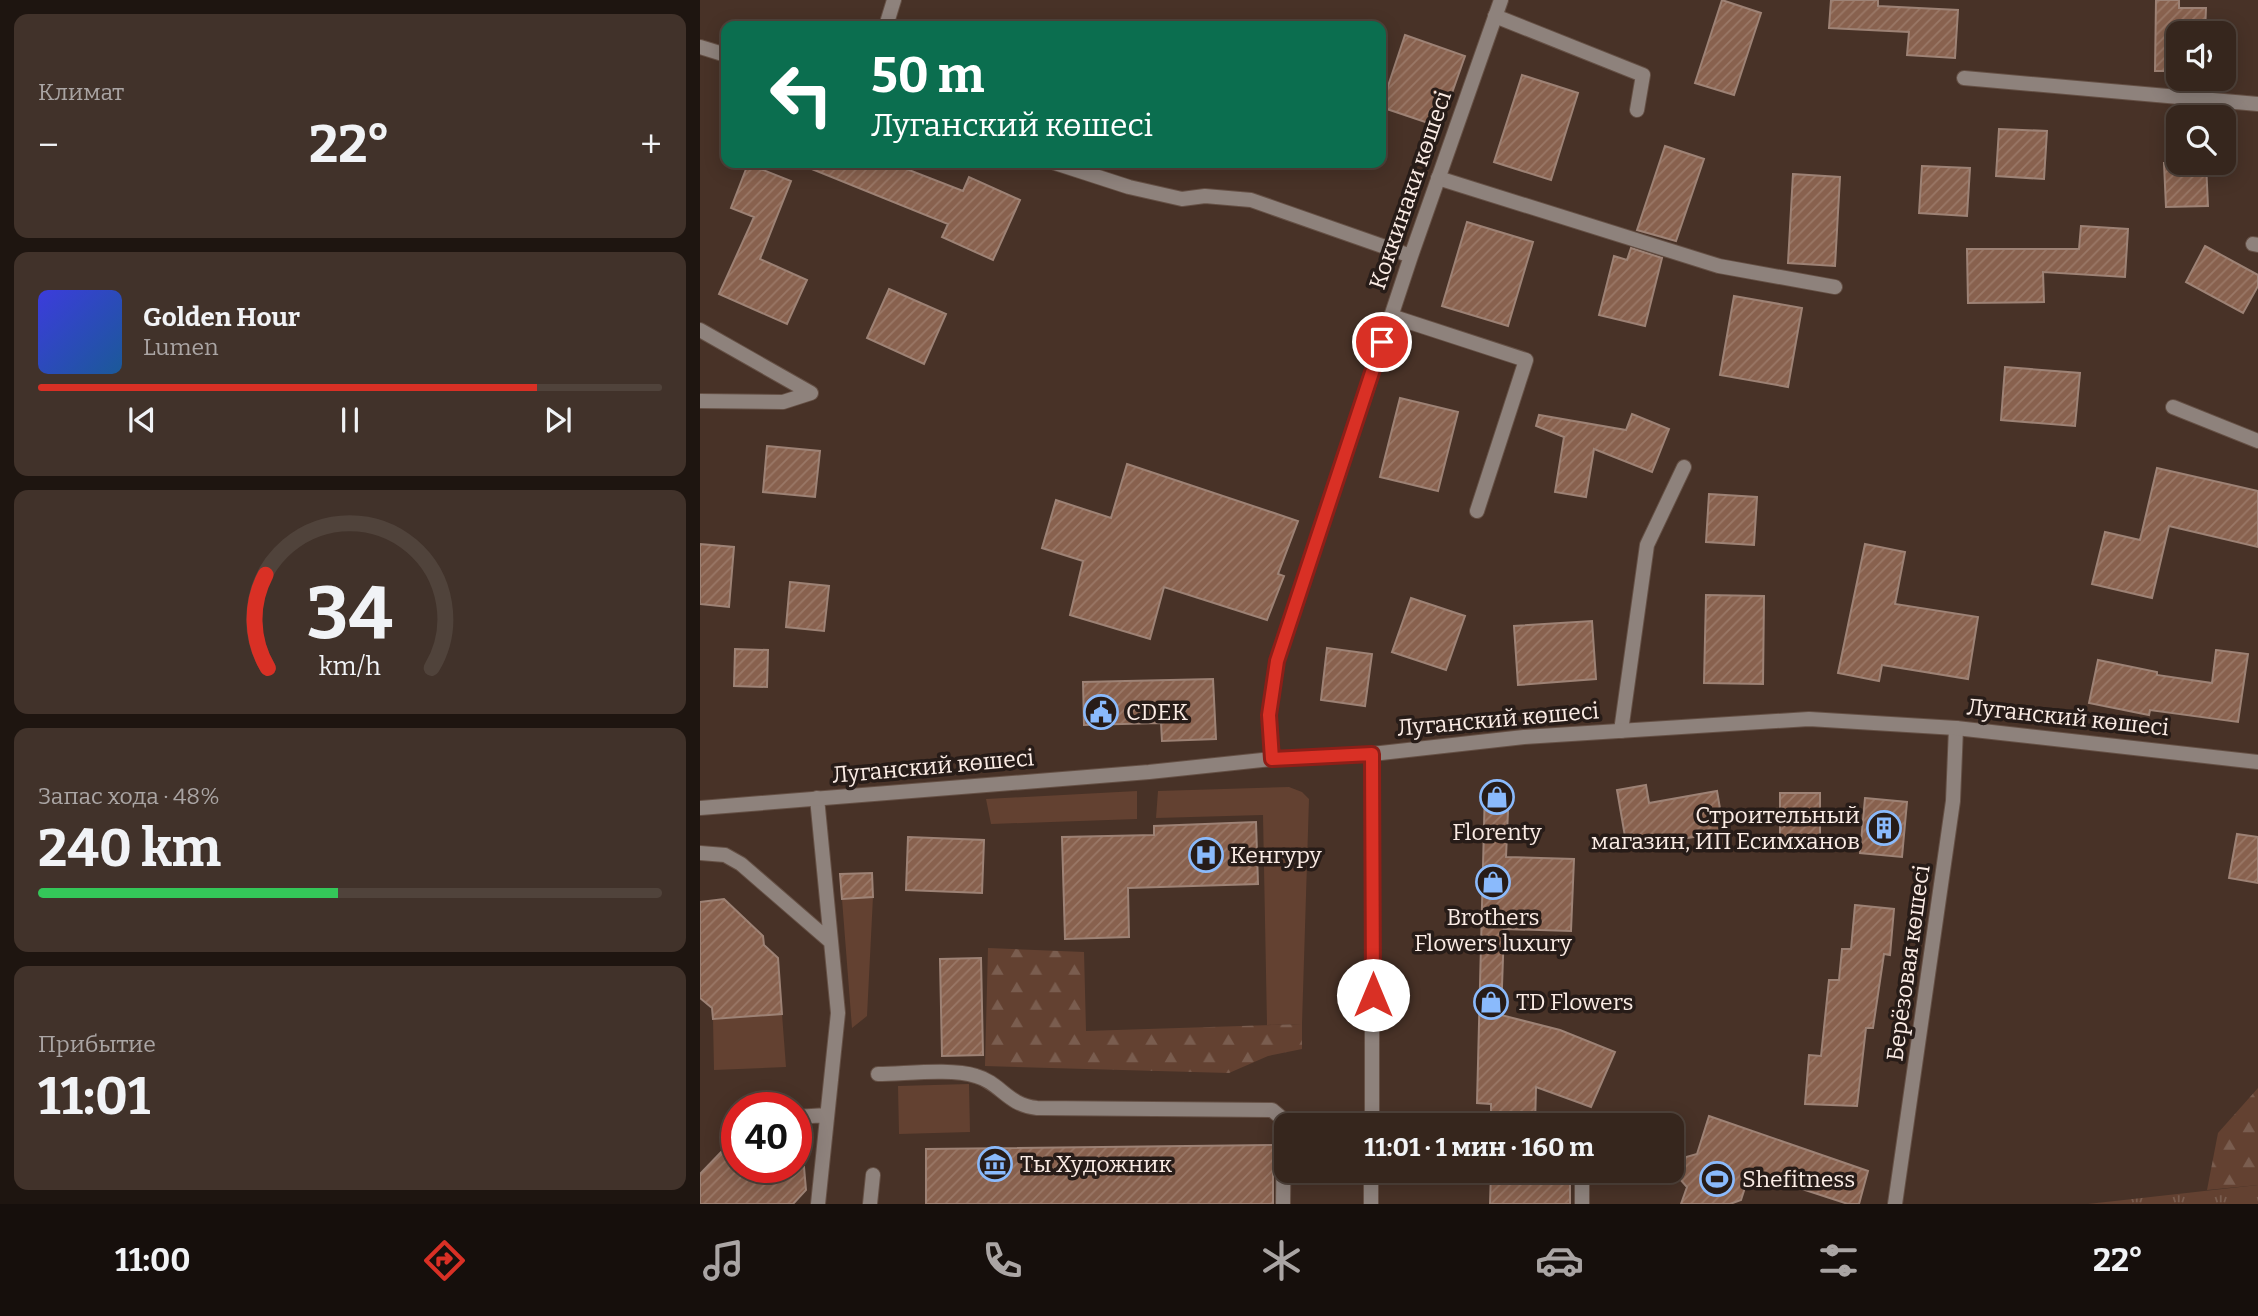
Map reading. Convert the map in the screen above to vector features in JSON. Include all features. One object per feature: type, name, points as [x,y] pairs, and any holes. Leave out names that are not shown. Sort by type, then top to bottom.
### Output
[{"type":"street","points":[[888,21],[894,0]]},
{"type":"street","name":"Коккинаки көшесі","points":[[1272,759],[1269,715],[1277,661],[1411,256],[1501,0]]},
{"type":"street","points":[[1495,16],[1643,75],[1636,110]]},
{"type":"street","points":[[700,47],[721,53]]},
{"type":"street","points":[[1965,78],[2258,104]]},
{"type":"street","points":[[1070,168],[1129,187],[1182,199],[1205,196],[1251,200],[1411,256]]},
{"type":"street","points":[[1438,178],[1719,266],[1835,287]]},
{"type":"street","points":[[1391,316],[1526,360],[1477,511]]},
{"type":"street","points":[[700,330],[811,393],[783,402],[700,401]]},
{"type":"street","points":[[2172,407],[2258,441]]},
{"type":"street","points":[[1621,731],[1647,545],[1684,467]]},
{"type":"street","name":"Луганский көшесі","points":[[700,808],[1149,772],[1272,759],[1372,754],[1524,737],[1809,719],[1956,728],[2258,762]]},
{"type":"street","name":"Берёзовая көшесі","points":[[1895,1204],[1953,802],[1956,728]]},
{"type":"street","points":[[1372,754],[1372,1113]]},
{"type":"street","points":[[817,798],[838,1013],[818,1204]]},
{"type":"street","points":[[700,853],[725,855],[741,864],[831,942]]},
{"type":"street","points":[[878,1074],[977,1076],[1010,1100],[1022,1106],[1037,1108],[1272,1110],[1284,1120],[1283,1204]]},
{"type":"street","points":[[812,1116],[827,1115]]},
{"type":"street","points":[[870,1204],[873,1175]]},
{"type":"street","points":[[1370,1202],[1371,1183]]},
{"type":"street","points":[[1582,1183],[1582,1204]]},
{"type":"green space","points":[[1289,787],[1302,792],[1309,799],[1302,1024],[1267,1025],[1263,815],[1156,818],[1158,791]]},
{"type":"green space","points":[[1137,791],[1137,819],[991,824],[986,799]]},
{"type":"green space","points":[[873,897],[867,1016],[852,1028],[842,899]]},
{"type":"green space","points":[[988,948],[1084,952],[1086,1031],[1302,1024],[1302,1049],[1268,1056],[1229,1073],[985,1066]]},
{"type":"green space","points":[[782,1014],[786,1067],[714,1070],[713,1019]]},
{"type":"green space","points":[[969,1084],[970,1132],[899,1134],[898,1086]]},
{"type":"green space","points":[[2258,1088],[2258,1185],[2207,1190],[2218,1133]]},
{"type":"green space","points":[[2258,1185],[2258,1204],[2088,1204]]},
{"type":"building","points":[[1722,0],[1761,13],[1734,95],[1695,83]]},
{"type":"building","points":[[1831,0],[1878,0],[1878,6],[1958,10],[1955,58],[1907,55],[1909,32],[1829,28]]},
{"type":"building","points":[[2156,0],[2179,0],[2179,8],[2206,8],[2205,21],[2166,21],[2166,71],[2155,71]]},
{"type":"building","points":[[1405,35],[1465,56],[1440,127],[1386,109],[1386,92]]},
{"type":"building","points":[[1522,75],[1578,93],[1551,180],[1494,162]]},
{"type":"building","points":[[1999,129],[2047,131],[2044,179],[1996,176]]},
{"type":"building","points":[[1665,146],[1704,159],[1676,241],[1637,230]]},
{"type":"building","points":[[2164,163],[2166,175],[2207,175],[2208,206],[2166,207]]},
{"type":"building","points":[[1922,166],[1970,168],[1967,216],[1919,213]]},
{"type":"building","points":[[746,168],[758,168],[791,181],[760,259],[807,280],[787,324],[719,294],[754,217],[731,208]]},
{"type":"building","points":[[809,168],[904,168],[963,191],[969,177],[1020,200],[993,260],[942,237],[948,224]]},
{"type":"building","points":[[1793,174],[1840,177],[1835,266],[1788,263]]},
{"type":"building","points":[[1467,222],[1533,242],[1508,326],[1442,306]]},
{"type":"building","points":[[2081,226],[2128,229],[2125,277],[2043,272],[2044,302],[1968,303],[1967,249],[2079,249]]},
{"type":"building","points":[[2205,246],[2258,275],[2258,286],[2243,313],[2186,282]]},
{"type":"building","points":[[1631,248],[1662,258],[1645,326],[1599,315],[1614,256],[1627,260]]},
{"type":"building","points":[[889,289],[946,314],[924,364],[867,338]]},
{"type":"building","points":[[1734,296],[1802,308],[1788,387],[1720,375]]},
{"type":"building","points":[[2005,367],[2080,373],[2075,426],[2001,420]]},
{"type":"building","points":[[1400,398],[1458,412],[1438,491],[1380,477]]},
{"type":"building","points":[[1632,414],[1669,429],[1652,472],[1594,449],[1586,497],[1555,492],[1564,437],[1536,426],[1539,415],[1626,430]]},
{"type":"building","points":[[767,446],[820,451],[815,497],[763,492]]},
{"type":"building","points":[[1127,464],[1298,521],[1278,574],[1284,576],[1267,620],[1164,587],[1150,639],[1070,615],[1083,561],[1042,548],[1056,500],[1111,518]]},
{"type":"building","points":[[2157,468],[2258,491],[2258,547],[2169,526],[2152,598],[2092,584],[2105,532],[2140,540]]},
{"type":"building","points":[[1709,494],[1757,497],[1754,545],[1706,542]]},
{"type":"building","points":[[700,544],[734,547],[729,607],[700,604]]},
{"type":"building","points":[[1865,544],[1905,552],[1895,604],[1978,617],[1968,679],[1882,665],[1879,681],[1838,673]]},
{"type":"building","points":[[790,582],[829,586],[824,631],[786,627]]},
{"type":"building","points":[[1706,595],[1764,596],[1763,684],[1704,683]]},
{"type":"building","points":[[1411,598],[1465,616],[1446,670],[1392,652]]},
{"type":"building","points":[[1592,621],[1596,679],[1518,685],[1514,626]]},
{"type":"building","points":[[1327,648],[1372,654],[1365,706],[1321,700]]},
{"type":"building","points":[[735,649],[768,650],[767,687],[734,686]]},
{"type":"building","points":[[2216,650],[2248,654],[2238,722],[2150,710],[2149,715],[2089,703],[2098,660],[2157,672],[2157,675],[2212,683]]},
{"type":"building","points":[[1213,679],[1216,739],[1162,741],[1161,723],[1084,725],[1083,682]]},
{"type":"building","points":[[1646,785],[1649,803],[1717,791],[1724,832],[1627,848],[1617,790]]},
{"type":"building","points":[[1485,787],[1509,788],[1506,857],[1574,859],[1571,931],[1504,929],[1501,1015],[1560,1030],[1615,1052],[1591,1107],[1536,1087],[1535,1113],[1491,1113],[1491,1104],[1477,1103]]},
{"type":"building","points":[[1780,793],[1820,793],[1820,843],[1780,844]]},
{"type":"building","name":"Строительный магазин, ИП Есимханов","points":[[1865,798],[1907,802],[1902,857],[1860,853]]},
{"type":"building","points":[[1256,822],[1258,884],[1128,888],[1129,937],[1065,939],[1062,837],[1154,835],[1154,826]]},
{"type":"building","points":[[2237,834],[2258,837],[2258,883],[2229,878]]},
{"type":"building","points":[[908,837],[984,840],[982,893],[906,890]]},
{"type":"building","points":[[872,873],[873,897],[842,899],[840,874]]},
{"type":"building","points":[[724,899],[763,936],[764,945],[778,958],[782,1014],[713,1019],[712,1008],[700,998],[700,902]]},
{"type":"building","points":[[1855,905],[1894,909],[1890,955],[1884,954],[1873,1028],[1866,1028],[1857,1106],[1805,1104],[1809,1055],[1821,1056],[1829,980],[1839,980],[1842,949],[1851,949]]},
{"type":"building","points":[[981,958],[983,1055],[942,1056],[940,959]]},
{"type":"building","points":[[1709,1116],[1868,1171],[1859,1204],[1848,1204],[1750,1172],[1741,1200],[1730,1204],[1681,1204],[1687,1187],[1683,1183],[1684,1163],[1686,1157],[1697,1154]]},
{"type":"building","points":[[1273,1145],[1273,1204],[926,1204],[926,1149]]},
{"type":"building","points":[[721,1152],[721,1183],[805,1183],[806,1190],[793,1204],[700,1204],[700,1174]]},
{"type":"building","points":[[1491,1183],[1570,1183],[1570,1204],[1490,1204]]},
{"type":"place","name":"CDEK","points":[[1101,712]]},
{"type":"place","name":"Florenty","points":[[1497,797]]},
{"type":"place","name":"Строительный магазин, ИП Есимханов","points":[[1884,828]]},
{"type":"place","name":"Кенгуру","points":[[1206,855]]},
{"type":"place","name":"Brothers Flowers luxury","points":[[1493,882]]},
{"type":"place","name":"TD Flowers","points":[[1491,1002]]},
{"type":"place","name":"Ты Художник","points":[[995,1164]]},
{"type":"place","name":"Shefitness","points":[[1717,1179]]},
{"type":"route","points":[[1373,995],[1372,754],[1272,759],[1269,715],[1277,661],[1382,342]]}]
